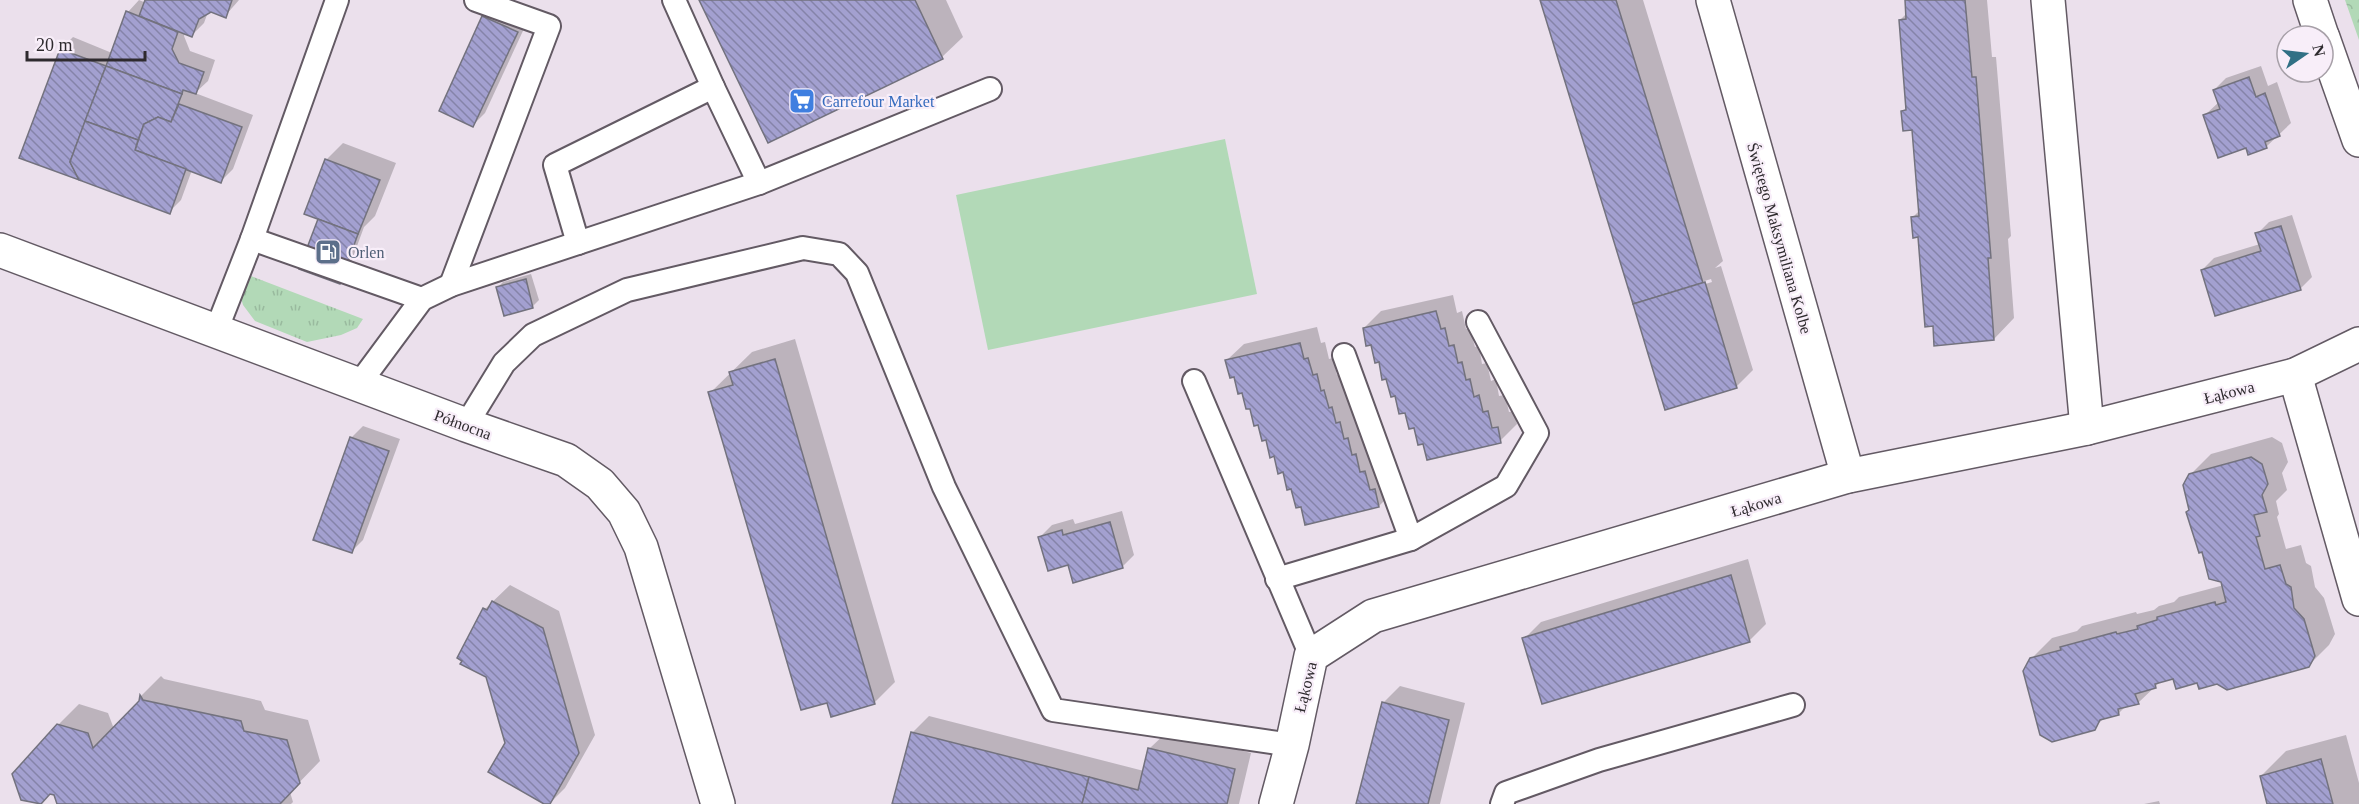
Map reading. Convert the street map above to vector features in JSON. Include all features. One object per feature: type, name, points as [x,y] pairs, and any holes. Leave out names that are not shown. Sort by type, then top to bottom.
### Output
[{"type":"street","name":"Świętego Maksymiliana Kolbe","points":[[1713,0],[1848,476]]},
{"type":"street","points":[[2048,0],[2087,428]]},
{"type":"street","points":[[2310,0],[2318,24]]},
{"type":"street","points":[[2335,71],[2359,140]]},
{"type":"street","name":"Północna","points":[[0,250],[466,425],[566,460],[600,484],[624,513],[641,547],[718,804]]},
{"type":"street","name":"Łąkowa","points":[[1276,804],[1311,656],[1373,616],[1848,476],[2087,428],[2295,375],[2359,344]]},
{"type":"street","points":[[2295,375],[2359,599]]},
{"type":"lane","points":[[216,331],[252,239],[337,0]]},
{"type":"lane","points":[[451,285],[549,26],[477,0]]},
{"type":"lane","points":[[674,0],[759,183]]},
{"type":"lane","points":[[578,243],[555,165],[713,87]]},
{"type":"lane","points":[[359,384],[422,299],[451,285],[759,183],[990,89]]},
{"type":"lane","points":[[252,239],[422,299]]},
{"type":"lane","points":[[466,425],[504,363],[533,334],[627,290],[803,248],[839,254],[856,273],[944,487],[1053,710],[1292,744]]},
{"type":"lane","points":[[1277,579],[1411,539],[1506,486],[1537,433],[1478,322]]},
{"type":"lane","points":[[1344,355],[1411,539]]},
{"type":"lane","points":[[1194,381],[1311,656]]},
{"type":"lane","points":[[1502,804],[1506,793],[1599,760],[1793,705]]},
{"type":"green space","points":[[2345,0],[2359,0],[2359,40]]},
{"type":"green space","points":[[1225,139],[1257,294],[988,350],[956,195]]},
{"type":"green space","points":[[243,273],[363,319],[357,328],[341,335],[307,342],[255,321],[243,305],[239,290]]},
{"type":"building","points":[[145,0],[232,0],[226,18],[211,12],[199,19],[192,37],[139,16]]},
{"type":"building","name":"Carrefour Market","points":[[699,0],[915,0],[943,59],[768,143]]},
{"type":"building","points":[[1540,0],[1616,0],[1703,283],[1633,304]]},
{"type":"building","points":[[1905,0],[1965,0],[1972,77],[1976,77],[1991,258],[1988,258],[1994,340],[1934,346],[1933,326],[1925,327],[1918,237],[1913,238],[1911,217],[1919,216],[1912,130],[1903,131],[1901,111],[1906,110],[1899,20],[1906,19]]},
{"type":"building","points":[[126,11],[178,32],[172,49],[179,63],[204,72],[196,94],[183,90],[182,94],[106,66]]},
{"type":"building","points":[[482,16],[518,32],[473,127],[439,111]]},
{"type":"building","points":[[60,49],[106,66],[70,162],[79,180],[19,158]]},
{"type":"building","points":[[106,66],[182,94],[171,122],[158,117],[144,124],[138,140],[85,121]]},
{"type":"building","points":[[2249,77],[2256,97],[2265,93],[2280,136],[2265,142],[2267,148],[2248,155],[2246,148],[2218,158],[2203,115],[2220,109],[2213,90]]},
{"type":"building","points":[[179,104],[242,127],[221,183],[135,150],[144,124],[158,117],[171,122]]},
{"type":"building","points":[[85,121],[138,140],[135,150],[186,169],[170,214],[79,180],[70,162]]},
{"type":"building","points":[[325,159],[380,180],[358,234],[304,214]]},
{"type":"building","points":[[318,219],[358,234],[340,284],[299,269]]},
{"type":"building","points":[[2281,226],[2301,290],[2215,316],[2201,270],[2261,251],[2255,233]]},
{"type":"building","points":[[526,279],[533,308],[504,316],[496,287]]},
{"type":"building","points":[[1705,282],[1737,388],[1665,410],[1633,304]]},
{"type":"building","points":[[1436,311],[1441,329],[1445,328],[1449,346],[1454,345],[1458,363],[1462,362],[1466,380],[1470,379],[1474,397],[1479,395],[1483,412],[1488,411],[1492,428],[1498,427],[1501,443],[1427,460],[1423,444],[1418,445],[1414,428],[1409,429],[1405,413],[1399,414],[1395,396],[1391,397],[1386,379],[1382,380],[1379,362],[1375,363],[1371,345],[1366,346],[1363,328]]},
{"type":"building","points":[[1300,343],[1304,359],[1308,358],[1313,375],[1317,374],[1321,391],[1324,390],[1329,408],[1332,407],[1336,423],[1340,422],[1344,439],[1348,438],[1352,455],[1356,454],[1360,472],[1365,471],[1370,490],[1375,489],[1379,507],[1305,525],[1301,507],[1296,508],[1291,489],[1287,490],[1283,472],[1278,474],[1274,456],[1270,458],[1266,440],[1262,441],[1258,425],[1254,426],[1250,409],[1246,409],[1242,393],[1238,394],[1234,377],[1230,378],[1225,360]]},
{"type":"building","points":[[775,359],[875,704],[831,717],[827,703],[801,710],[708,392],[733,385],[729,372]]},
{"type":"building","points":[[350,437],[389,451],[352,553],[313,540]]},
{"type":"building","points":[[2251,457],[2262,464],[2268,484],[2262,495],[2267,512],[2254,515],[2260,536],[2256,537],[2265,569],[2280,565],[2286,584],[2291,587],[2294,608],[2304,619],[2315,656],[2309,667],[2227,690],[2217,684],[2199,689],[2197,683],[2176,689],[2173,679],[2155,684],[2156,688],[2135,694],[2139,704],[2118,709],[2119,715],[2100,720],[2095,730],[2052,742],[2040,735],[2023,671],[2030,658],[2061,650],[2060,647],[2116,632],[2117,634],[2138,629],[2137,626],[2157,620],[2157,617],[2215,602],[2216,605],[2226,602],[2221,582],[2209,579],[2202,552],[2199,553],[2186,512],[2189,510],[2183,485],[2189,474]]},
{"type":"building","points":[[1110,522],[1123,568],[1073,583],[1068,565],[1048,571],[1038,537],[1062,530],[1063,535]]},
{"type":"building","points":[[1731,575],[1750,642],[1542,704],[1522,638]]},
{"type":"building","points":[[492,601],[543,628],[579,753],[550,804],[544,804],[488,772],[505,743],[486,677],[460,664],[462,661],[457,658],[483,608],[487,610]]},
{"type":"building","points":[[140,695],[143,700],[241,721],[244,731],[287,740],[300,783],[280,804],[57,804],[54,795],[50,794],[41,804],[21,800],[12,774],[57,724],[88,733],[93,748],[139,701]]},
{"type":"building","points":[[1382,702],[1449,720],[1428,804],[1356,804]]},
{"type":"building","points":[[911,732],[1089,777],[1082,804],[892,804]]},
{"type":"building","points":[[1148,748],[1235,769],[1227,804],[1082,804],[1089,777],[1138,790]]},
{"type":"building","points":[[2321,759],[2333,804],[2267,804],[2260,776]]},
{"type":"place","name":"Carrefour Market","points":[[802,101]]},
{"type":"place","name":"Orlen","points":[[328,252]]}]
